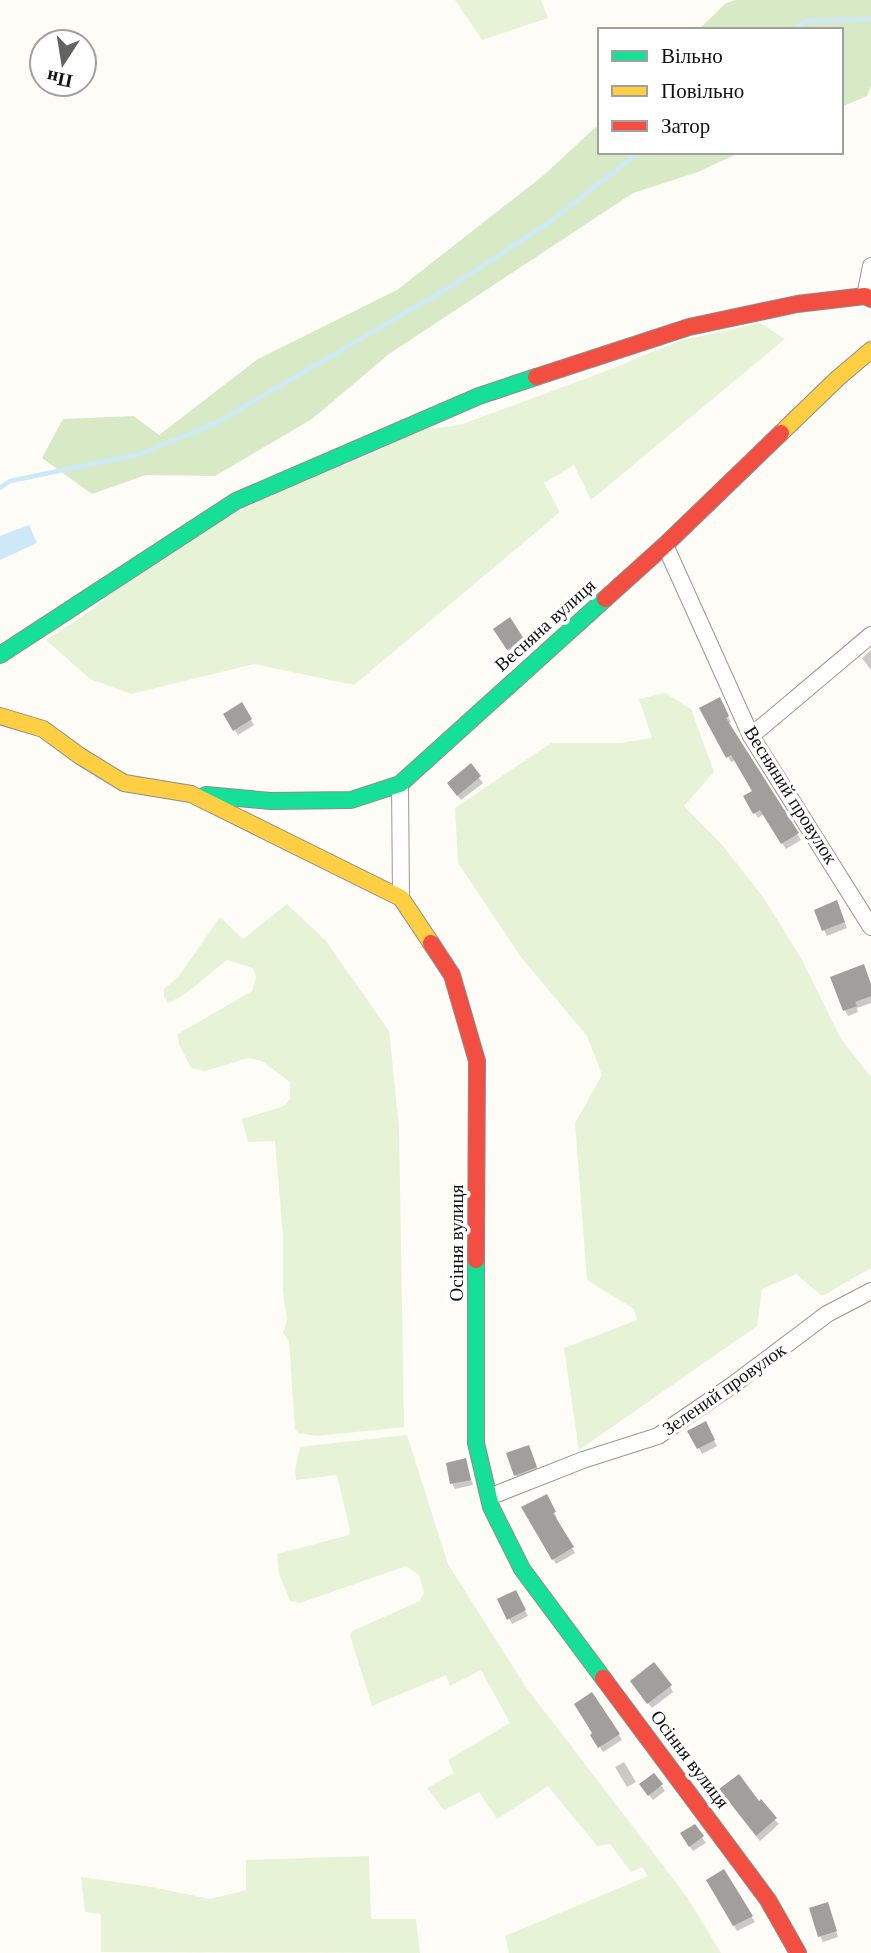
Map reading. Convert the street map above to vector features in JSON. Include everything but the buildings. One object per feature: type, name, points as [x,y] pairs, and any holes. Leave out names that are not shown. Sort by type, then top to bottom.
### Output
[{"type":"street","points":[[0,654],[236,501],[479,396],[689,327],[797,304],[868,298],[871,266]]},
{"type":"street","name":"Весняна вулиця","points":[[191,794],[271,801],[351,800],[400,784],[665,545],[838,378],[871,350]]},
{"type":"street","name":"Весняний провулок","points":[[665,545],[751,736],[871,927]]},
{"type":"street","points":[[751,736],[871,635]]},
{"type":"street","points":[[0,716],[43,729],[124,783],[191,794],[401,898],[400,784]]},
{"type":"street","name":"Осіння вулиця","points":[[401,898],[452,975],[477,1061],[476,1443],[491,1507],[522,1569],[768,1900],[798,1953]]},
{"type":"street","name":"Зелений провулок","points":[[489,1497],[583,1460],[658,1436],[734,1384],[827,1314],[871,1291]]},
{"type":"green space","points":[[455,0],[541,0],[548,18],[482,40]]},
{"type":"green space","points":[[736,0],[871,0],[871,86],[867,96],[843,106],[843,28],[700,28],[726,3]]},
{"type":"green space","points":[[598,125],[598,154],[737,154],[698,172],[633,193],[389,354],[312,419],[215,476],[146,475],[92,494],[42,458],[63,419],[134,416],[159,435],[258,359],[397,290],[544,175]]},
{"type":"green space","points":[[760,323],[785,339],[591,500],[574,465],[544,483],[560,512],[354,685],[254,664],[131,694],[90,679],[46,640],[94,608],[134,575],[207,528],[271,495],[374,453],[411,431],[460,425],[682,340]]},
{"type":"green space","points":[[665,693],[691,709],[714,772],[684,806],[723,846],[763,897],[801,958],[841,1039],[871,1077],[871,1268],[822,1296],[796,1274],[762,1289],[757,1326],[579,1450],[564,1348],[637,1320],[634,1309],[587,1280],[575,1123],[602,1075],[587,1036],[521,957],[458,863],[455,808],[551,743],[620,743],[652,738],[639,699]]},
{"type":"green space","points":[[287,904],[326,941],[389,1031],[399,1126],[404,1427],[317,1436],[298,1433],[295,1429],[289,1341],[283,1333],[287,1320],[283,1292],[283,1236],[275,1141],[248,1142],[242,1119],[284,1106],[290,1099],[290,1082],[262,1061],[249,1058],[205,1071],[191,1068],[179,1044],[178,1034],[252,991],[256,977],[253,968],[227,960],[176,999],[168,1003],[164,997],[164,989],[179,976],[220,917],[243,939]]},
{"type":"green space","points":[[407,1435],[448,1564],[525,1686],[687,1897],[721,1953],[509,1953],[505,1936],[648,1876],[642,1867],[631,1872],[610,1844],[597,1846],[548,1786],[497,1819],[479,1792],[444,1810],[427,1788],[454,1773],[448,1760],[510,1723],[481,1670],[450,1686],[446,1675],[372,1706],[350,1635],[352,1631],[420,1601],[424,1593],[419,1575],[406,1566],[300,1603],[290,1601],[279,1574],[277,1554],[349,1535],[350,1531],[337,1475],[296,1480],[295,1470],[300,1447]]},
{"type":"green space","points":[[369,1856],[371,1919],[416,1919],[420,1953],[101,1952],[101,1914],[85,1912],[81,1877],[210,1899],[246,1890],[246,1860]]},
{"type":"water","points":[[29,525],[37,543],[0,560],[0,536]]},
{"type":"waterway","points":[[796,28],[805,21],[871,19]]},
{"type":"waterway","points":[[0,488],[10,481],[140,454],[216,423],[448,288],[547,224],[636,154]]},
{"type":"traffic: fast","points":[[0,655],[236,501],[479,396],[536,377]]},
{"type":"traffic: fast","points":[[206,795],[271,801],[351,800],[400,784],[605,599]]},
{"type":"traffic: fast","points":[[476,1260],[476,1443],[491,1507],[522,1569],[603,1678]]},
{"type":"traffic: slow","points":[[781,433],[871,350]]},
{"type":"traffic: slow","points":[[0,716],[43,729],[124,783],[191,794],[401,898],[431,943]]},
{"type":"traffic: jam","points":[[536,377],[689,327],[797,304],[865,296],[871,299]]},
{"type":"traffic: jam","points":[[605,599],[781,433]]},
{"type":"traffic: jam","points":[[431,943],[452,975],[477,1061],[476,1260]]},
{"type":"traffic: jam","points":[[603,1678],[768,1900],[798,1953]]}]
